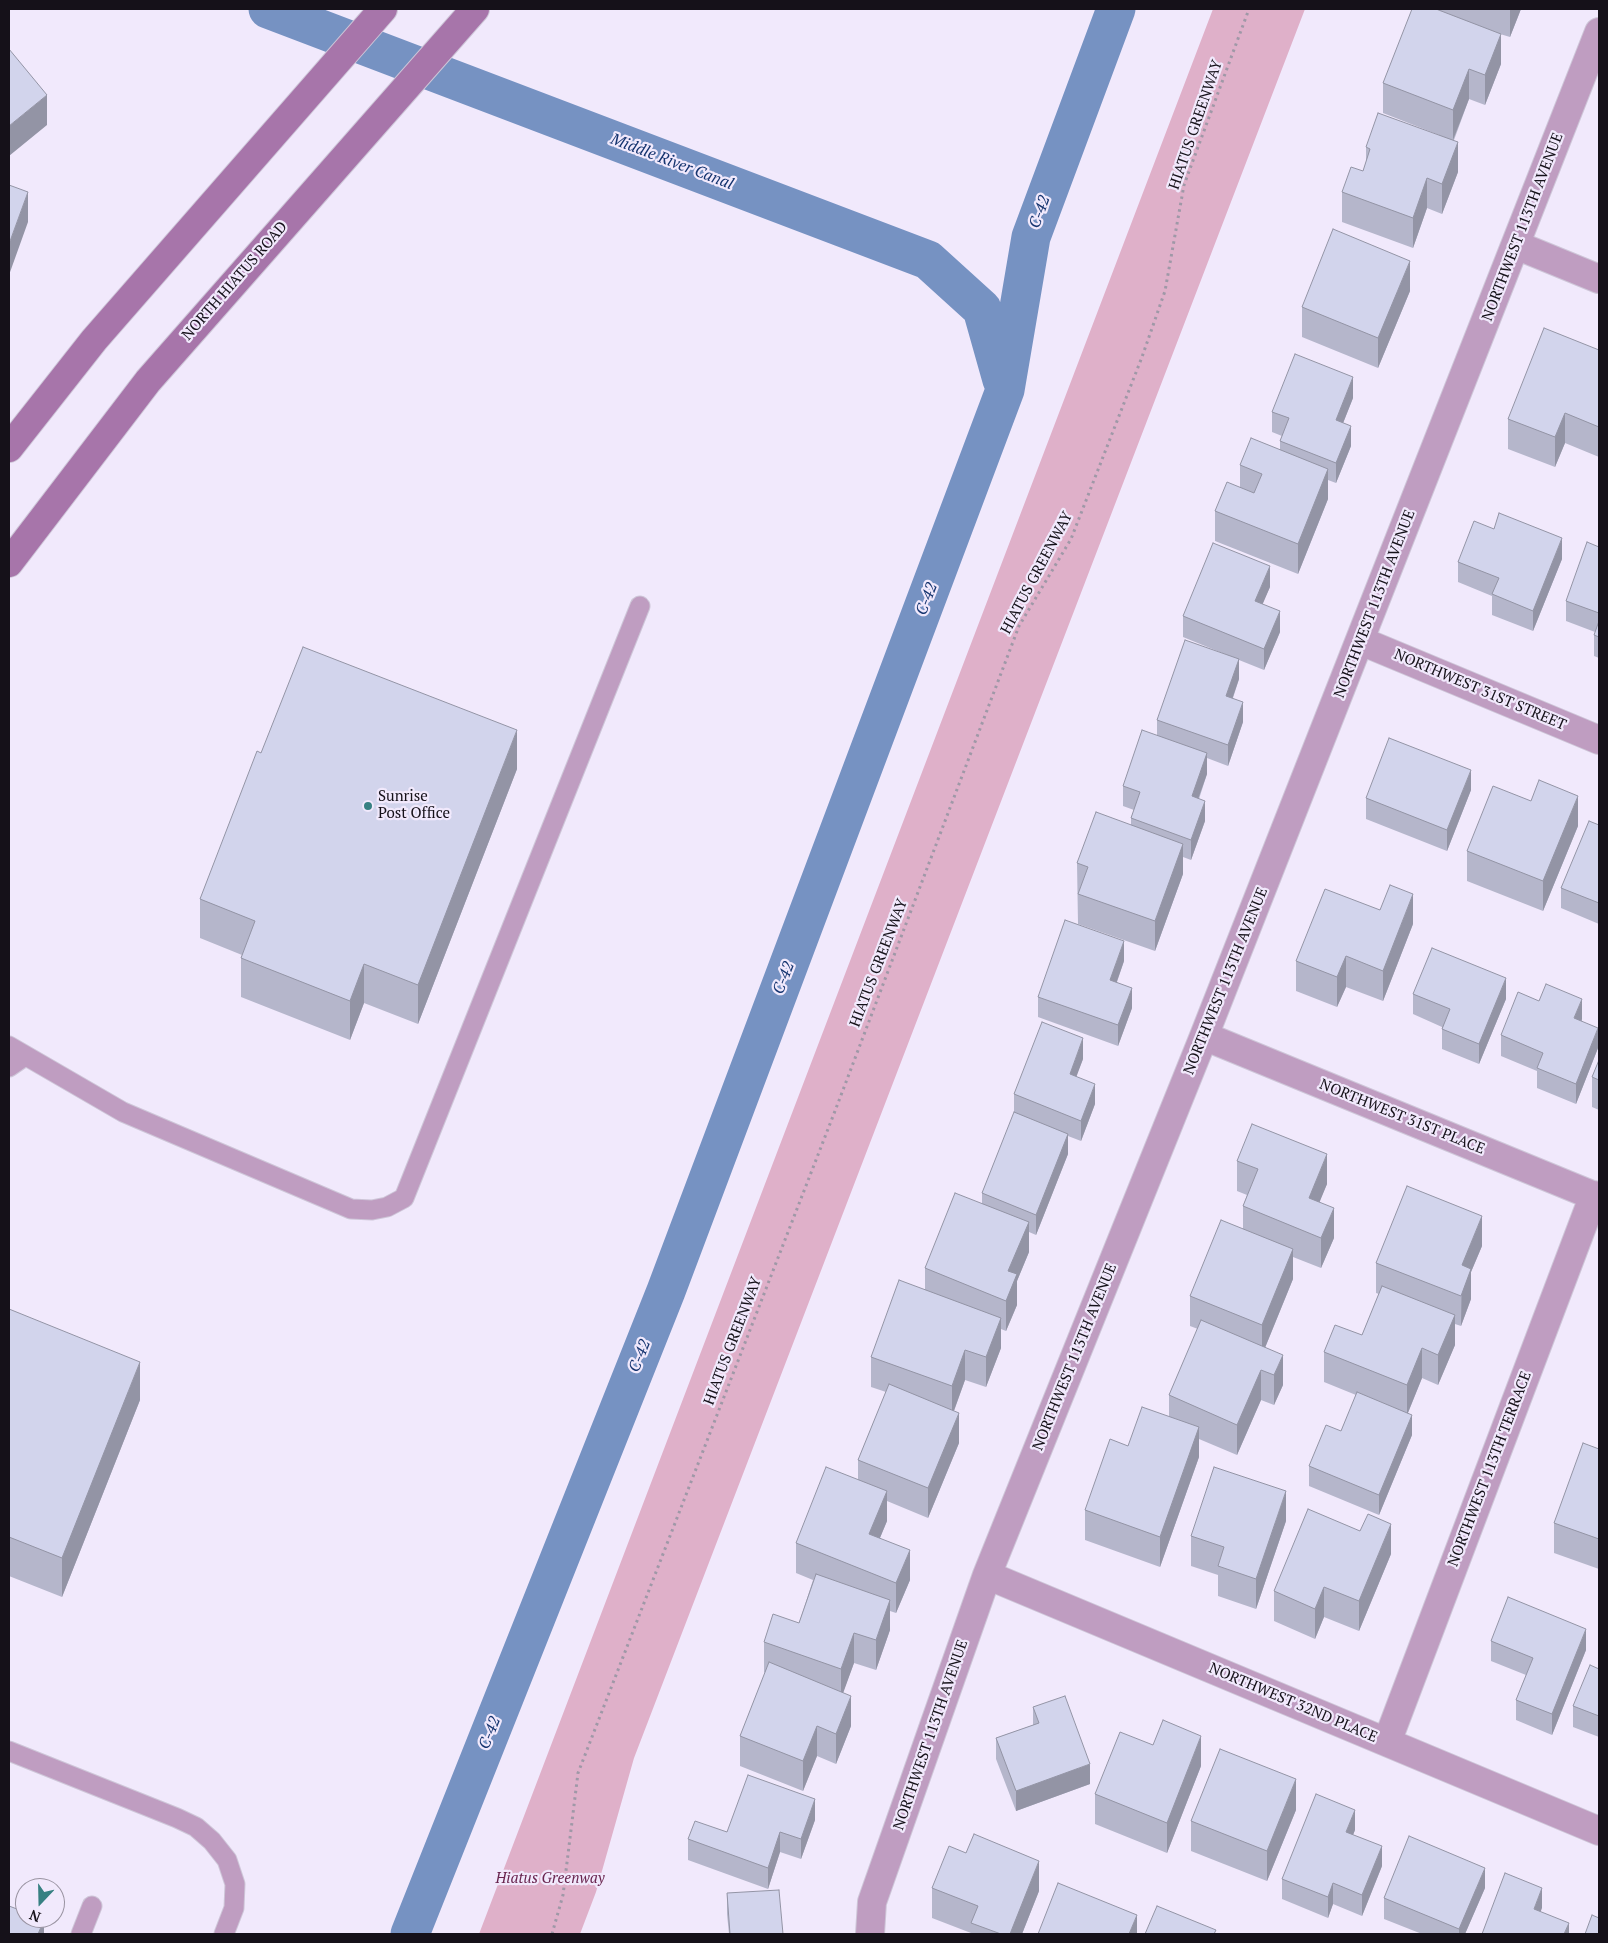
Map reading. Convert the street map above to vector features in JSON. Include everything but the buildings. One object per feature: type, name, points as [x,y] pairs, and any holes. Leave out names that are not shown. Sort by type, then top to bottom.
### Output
[{"type":"main road","points":[[9,448],[94,340],[383,9]]},
{"type":"main road","name":"NORTH HIATUS ROAD","points":[[9,564],[148,381],[474,9]]},
{"type":"street","name":"NORTHWEST 113TH AVENUE","points":[[870,1934],[872,1902],[987,1575],[1361,641],[1599,32]]},
{"type":"street","points":[[1516,245],[1599,279]]},
{"type":"street","name":"NORTHWEST 31ST STREET","points":[[1361,641],[1599,740]]},
{"type":"street","name":"NORTHWEST 31ST PLACE","points":[[1204,1036],[1596,1197]]},
{"type":"street","name":"NORTHWEST 113TH TERRACE","points":[[1386,1742],[1596,1197]]},
{"type":"street","name":"NORTHWEST 32ND PLACE","points":[[987,1575],[1599,1831]]},
{"type":"lane","points":[[9,1067],[17,1051],[122,1112],[351,1209],[372,1210],[387,1207],[404,1198],[640,606]]},
{"type":"lane","points":[[9,1752],[177,1818],[212,1841],[227,1860],[235,1884],[234,1908],[224,1934]]},
{"type":"lane","points":[[81,1934],[92,1906]]},
{"type":"path","name":"HIATUS GREENWAY","points":[[552,1934],[563,1895],[578,1773],[831,1120],[1019,626],[1071,539],[1142,357],[1165,292],[1184,185],[1249,9]]},
{"type":"green space","name":"Hiatus Greenway","points":[[1213,9],[1305,9],[634,1758],[596,1892],[580,1934],[479,1934]]},
{"type":"waterway","name":"Middle River Canal","points":[[268,9],[928,260],[982,309],[1002,380]]},
{"type":"waterway","name":"C-42","points":[[410,1934],[666,1291],[1005,390],[1031,237],[1116,9]]},
{"type":"place","name":"Sunrise Post Office","points":[[368,806]]}]
